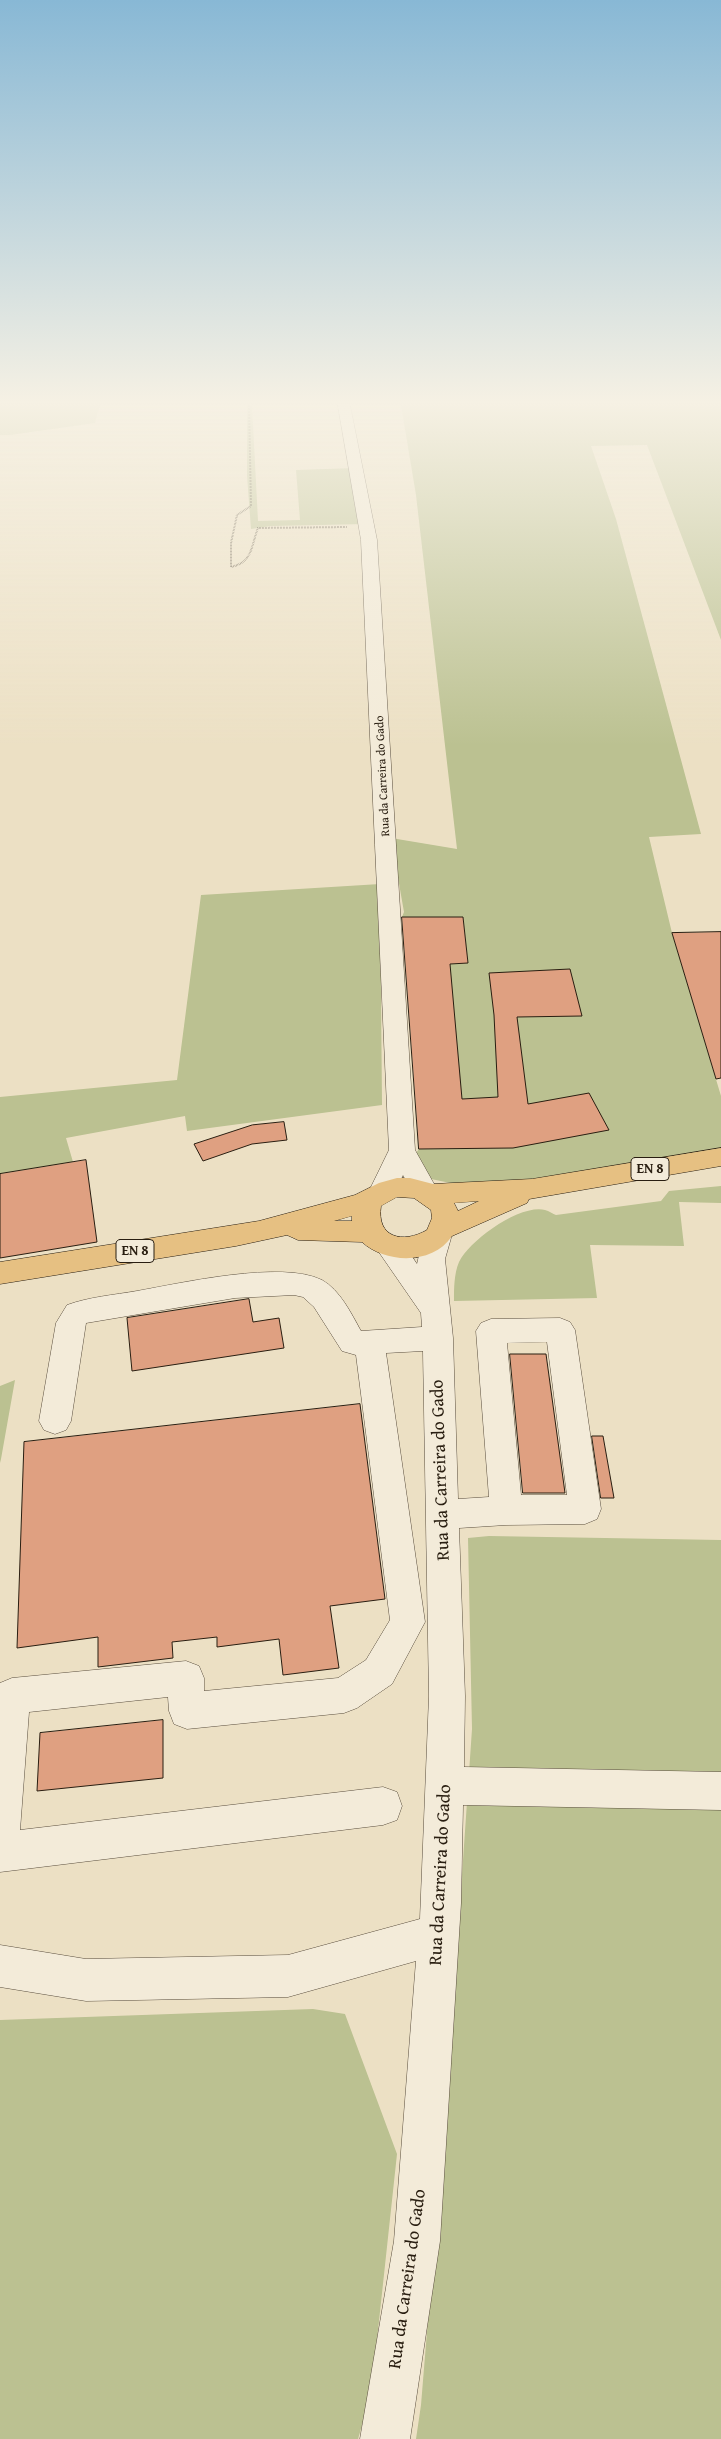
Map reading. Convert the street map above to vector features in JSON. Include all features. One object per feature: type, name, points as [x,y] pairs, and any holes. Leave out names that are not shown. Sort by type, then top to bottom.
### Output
[{"type":"main road","name":"EN 8","points":[[0,1273],[270,1229],[404,1186],[428,1192],[532,1190],[721,1157]]},
{"type":"main road","name":"EN 8","points":[[270,1229],[378,1239],[414,1248],[427,1244],[440,1234],[532,1190]]},
{"type":"main road","points":[[428,1192],[439,1201],[445,1210],[446,1220],[440,1234]]},
{"type":"main road","points":[[375,1196],[363,1214],[378,1239]]},
{"type":"street","name":"Rua da Carreira do Gado","points":[[365,519],[378,680],[402,1150]]},
{"type":"street","points":[[375,1196],[402,1150],[428,1192]]},
{"type":"street","name":"Rua da Carreira do Gado","points":[[386,2439],[417,2241],[439,1933],[446,1788],[447,1696],[442,1514],[436,1323],[431,1259],[440,1234]]},
{"type":"street","points":[[56,1421],[71,1323],[77,1313],[255,1284],[294,1284],[311,1288],[335,1312],[353,1343],[369,1341],[436,1323],[378,1239]]},
{"type":"street","points":[[442,1514],[506,1510],[585,1509],[560,1330],[491,1331],[506,1510]]},
{"type":"street","points":[[0,1835],[12,1696],[186,1678],[187,1711],[344,1695],[379,1672],[408,1622],[369,1341]]},
{"type":"street","points":[[446,1788],[467,1786],[721,1792]]},
{"type":"street","points":[[0,1852],[383,1806]]},
{"type":"street","points":[[0,1966],[86,1980],[288,1976],[384,1951],[439,1933]]},
{"type":"path","points":[[236,519],[231,543],[231,567],[243,566],[250,559],[253,538],[258,528],[281,526],[367,528]]},
{"type":"green space","points":[[250,519],[258,519],[258,521],[365,519],[366,524],[271,526],[251,529]]},
{"type":"green space","points":[[419,519],[616,519],[701,834],[649,837],[672,933],[721,1096],[721,1151],[575,1175],[465,1186],[431,1179],[422,1168],[416,1153],[419,1149],[509,1148],[500,1098],[459,1099],[449,964],[468,963],[463,917],[402,917],[404,912],[391,838],[457,849]]},
{"type":"green space","points":[[675,519],[721,519],[721,640]]},
{"type":"green space","points":[[380,884],[382,1105],[187,1131],[185,1116],[66,1138],[73,1162],[0,1174],[0,1097],[177,1080],[201,895]]},
{"type":"green space","points":[[721,1186],[721,1203],[679,1202],[684,1246],[590,1245],[597,1298],[454,1301],[456,1271],[465,1253],[484,1234],[523,1212],[545,1210],[556,1215],[661,1201],[669,1191]]},
{"type":"green space","points":[[15,1380],[1,1459],[0,1463],[0,1386]]},
{"type":"green space","points":[[489,1536],[721,1540],[721,2439],[416,2439],[421,2405],[450,2050],[472,1729],[468,1538]]},
{"type":"green space","points":[[313,2009],[345,2014],[397,2154],[371,2395],[358,2439],[0,2439],[0,2020]]},
{"type":"building","points":[[402,917],[463,917],[468,963],[450,964],[462,1099],[498,1097],[494,1015],[489,973],[570,969],[582,1016],[517,1017],[528,1104],[589,1093],[609,1130],[513,1148],[419,1149]]},
{"type":"building","points":[[721,932],[721,1078],[716,1079],[672,933]]},
{"type":"building","points":[[284,1122],[287,1140],[252,1144],[203,1161],[194,1144],[252,1125]]},
{"type":"building","points":[[86,1160],[97,1242],[0,1258],[0,1174]]},
{"type":"building","points":[[249,1299],[253,1322],[279,1318],[284,1348],[132,1371],[127,1318]]},
{"type":"building","points":[[510,1354],[546,1354],[565,1493],[523,1493]]},
{"type":"building","points":[[360,1404],[385,1599],[330,1606],[339,1668],[283,1675],[279,1639],[217,1647],[217,1637],[172,1642],[173,1658],[98,1667],[98,1637],[17,1648],[24,1442]]},
{"type":"building","points":[[592,1436],[603,1436],[614,1498],[601,1498]]},
{"type":"building","points":[[163,1720],[163,1778],[37,1791],[40,1733]]}]
